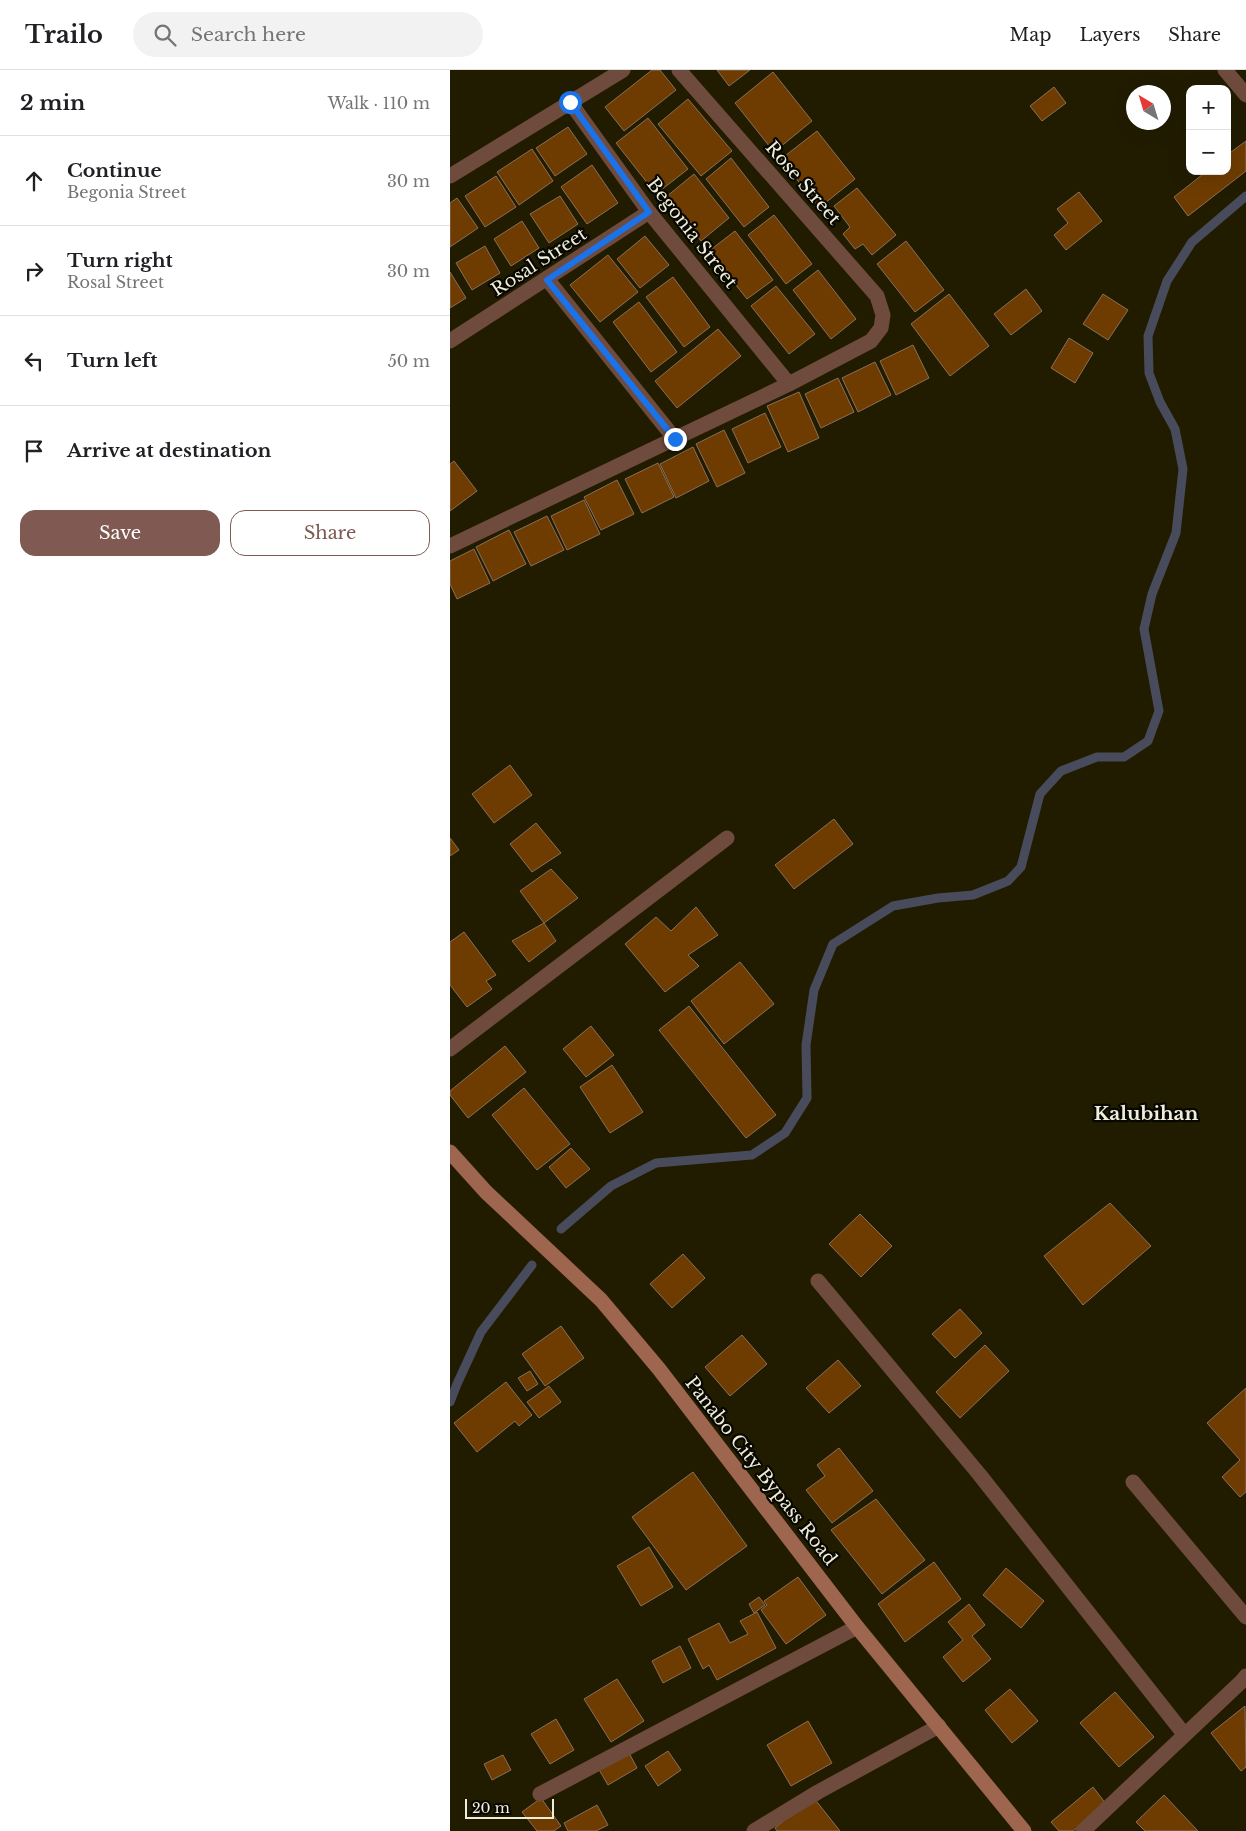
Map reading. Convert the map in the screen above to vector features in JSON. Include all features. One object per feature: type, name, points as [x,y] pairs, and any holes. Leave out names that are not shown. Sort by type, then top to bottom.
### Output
[{"type":"main road","name":"Panabo City Bypass Road","points":[[450,1152],[486,1192],[601,1300],[659,1369],[857,1627],[1024,1831]]},
{"type":"street","points":[[450,176],[623,70]]},
{"type":"street","name":"Rose Street","points":[[679,70],[877,296],[883,315],[881,328],[871,341],[789,384]]},
{"type":"street","points":[[1225,70],[1246,95]]},
{"type":"street","name":"Begonia Street","points":[[570,102],[649,212],[789,384]]},
{"type":"street","name":"Rosal Street","points":[[450,341],[547,280],[649,212]]},
{"type":"street","points":[[547,280],[675,439]]},
{"type":"street","points":[[450,546],[789,384]]},
{"type":"street","points":[[450,1049],[727,838]]},
{"type":"street","points":[[818,1281],[979,1474],[1184,1734]]},
{"type":"street","points":[[1133,1482],[1246,1617]]},
{"type":"street","points":[[540,1794],[857,1627]]},
{"type":"street","points":[[1082,1831],[1246,1676]]},
{"type":"street","points":[[754,1831],[818,1792],[939,1726]]},
{"type":"building","points":[[652,70],[660,70],[676,90],[624,131],[605,107]]},
{"type":"building","points":[[717,70],[750,70],[729,86]]},
{"type":"building","points":[[773,72],[812,121],[774,152],[735,103]]},
{"type":"building","points":[[1054,87],[1066,103],[1042,121],[1030,106]]},
{"type":"building","points":[[688,99],[732,151],[701,176],[658,124]]},
{"type":"building","points":[[648,118],[688,169],[656,194],[616,143]]},
{"type":"building","points":[[568,127],[587,154],[555,176],[536,148]]},
{"type":"building","points":[[817,131],[855,179],[819,208],[781,159]]},
{"type":"building","points":[[1246,141],[1246,171],[1188,216],[1174,197],[1202,175],[1231,175],[1231,152]]},
{"type":"building","points":[[532,149],[553,181],[519,205],[497,172]]},
{"type":"building","points":[[731,158],[769,207],[744,227],[706,179]]},
{"type":"building","points":[[592,165],[618,203],[587,224],[561,187]]},
{"type":"building","points":[[694,174],[729,218],[701,241],[666,197]]},
{"type":"building","points":[[496,176],[516,207],[485,227],[465,196]]},
{"type":"building","points":[[857,188],[896,235],[872,255],[863,244],[855,249],[843,234],[850,227],[834,206]]},
{"type":"building","points":[[1079,192],[1102,221],[1066,250],[1054,235],[1068,223],[1057,209]]},
{"type":"building","points":[[560,196],[578,224],[549,243],[530,214]]},
{"type":"building","points":[[457,198],[478,228],[450,247],[450,203]]},
{"type":"building","points":[[774,215],[812,264],[786,284],[748,235]]},
{"type":"building","points":[[522,221],[539,248],[511,266],[494,239]]},
{"type":"building","points":[[735,231],[773,280],[747,299],[709,251]]},
{"type":"building","points":[[645,236],[669,265],[640,288],[617,259]]},
{"type":"building","points":[[906,241],[944,290],[915,312],[877,264]]},
{"type":"building","points":[[485,246],[500,273],[472,290],[456,263]]},
{"type":"building","points":[[608,255],[638,292],[600,322],[570,285]]},
{"type":"building","points":[[818,270],[856,319],[831,339],[793,290]]},
{"type":"building","points":[[450,272],[466,298],[450,308]]},
{"type":"building","points":[[673,277],[710,327],[684,347],[646,297]]},
{"type":"building","points":[[776,286],[815,334],[789,354],[751,306]]},
{"type":"building","points":[[1026,289],[1042,311],[1011,335],[994,314]]},
{"type":"building","points":[[949,294],[989,346],[950,376],[911,324]]},
{"type":"building","points":[[1103,294],[1128,310],[1108,340],[1083,324]]},
{"type":"building","points":[[639,302],[677,352],[651,372],[613,322]]},
{"type":"building","points":[[718,329],[741,356],[677,408],[655,381]]},
{"type":"building","points":[[1069,338],[1093,353],[1075,383],[1051,368]]},
{"type":"building","points":[[913,345],[929,378],[896,395],[880,361]]},
{"type":"building","points":[[875,362],[891,395],[858,412],[842,378]]},
{"type":"building","points":[[838,378],[854,412],[821,428],[805,394]]},
{"type":"building","points":[[799,392],[819,438],[788,452],[767,406]]},
{"type":"building","points":[[765,413],[781,447],[748,463],[732,429]]},
{"type":"building","points":[[724,430],[745,473],[717,487],[696,444]]},
{"type":"building","points":[[693,447],[709,481],[676,498],[660,464]]},
{"type":"building","points":[[454,461],[477,491],[450,511],[450,464]]},
{"type":"building","points":[[658,463],[674,497],[642,513],[625,479]]},
{"type":"building","points":[[617,480],[634,514],[601,530],[584,497]]},
{"type":"building","points":[[584,500],[600,534],[567,550],[551,516]]},
{"type":"building","points":[[547,516],[564,550],[531,566],[514,532]]},
{"type":"building","points":[[509,530],[526,564],[493,581],[476,547]]},
{"type":"building","points":[[474,549],[490,583],[457,599],[450,584],[450,561]]},
{"type":"building","points":[[510,765],[532,795],[494,823],[472,794]]},
{"type":"building","points":[[834,819],[853,844],[794,889],[775,865]]},
{"type":"building","points":[[536,823],[561,853],[532,872],[510,844]]},
{"type":"building","points":[[450,838],[459,850],[450,856]]},
{"type":"building","points":[[551,869],[578,898],[544,923],[520,891]]},
{"type":"building","points":[[696,907],[718,935],[688,955],[699,966],[665,992],[625,944],[656,917],[671,931]]},
{"type":"building","points":[[544,923],[556,941],[529,962],[512,941]]},
{"type":"building","points":[[464,932],[496,975],[486,981],[492,989],[467,1007],[450,985],[450,942]]},
{"type":"building","points":[[740,962],[774,1004],[724,1044],[691,1001]]},
{"type":"building","points":[[689,1006],[776,1115],[746,1138],[659,1030]]},
{"type":"building","points":[[591,1026],[614,1055],[586,1077],[563,1049]]},
{"type":"building","points":[[505,1046],[526,1072],[468,1118],[450,1095],[450,1091]]},
{"type":"building","points":[[612,1065],[643,1112],[610,1133],[580,1087]]},
{"type":"building","points":[[524,1088],[570,1144],[537,1170],[492,1115]]},
{"type":"building","points":[[571,1148],[590,1169],[566,1188],[549,1167]]},
{"type":"building","points":[[1110,1203],[1151,1246],[1083,1305],[1044,1256]]},
{"type":"building","points":[[860,1214],[892,1246],[861,1277],[829,1244]]},
{"type":"building","points":[[683,1254],[705,1278],[672,1308],[650,1284]]},
{"type":"building","points":[[960,1309],[982,1333],[955,1358],[932,1334]]},
{"type":"building","points":[[561,1326],[584,1358],[545,1386],[522,1354]]},
{"type":"building","points":[[742,1335],[767,1364],[730,1396],[705,1367]]},
{"type":"building","points":[[985,1345],[1009,1371],[960,1418],[936,1392]]},
{"type":"building","points":[[838,1360],[861,1386],[829,1413],[806,1388]]},
{"type":"building","points":[[530,1371],[538,1384],[527,1391],[518,1378]]},
{"type":"building","points":[[506,1382],[532,1415],[519,1426],[515,1421],[477,1452],[454,1423]]},
{"type":"building","points":[[549,1386],[561,1402],[539,1418],[527,1402]]},
{"type":"building","points":[[1246,1388],[1246,1492],[1240,1497],[1222,1477],[1240,1460],[1207,1423]]},
{"type":"building","points":[[839,1448],[873,1491],[832,1523],[806,1490],[825,1476],[817,1465]]},
{"type":"building","points":[[693,1472],[747,1546],[686,1590],[632,1517]]},
{"type":"building","points":[[876,1499],[925,1560],[882,1594],[831,1530]]},
{"type":"building","points":[[649,1547],[673,1587],[641,1606],[617,1566]]},
{"type":"building","points":[[934,1562],[961,1599],[905,1642],[878,1604]]},
{"type":"building","points":[[1006,1568],[1044,1601],[1021,1628],[983,1595]]},
{"type":"building","points":[[798,1577],[826,1615],[786,1644],[761,1610],[767,1605],[764,1601]]},
{"type":"building","points":[[759,1597],[765,1605],[754,1613],[749,1604]]},
{"type":"building","points":[[969,1604],[985,1625],[972,1636],[991,1659],[963,1682],[943,1657],[963,1640],[948,1622]]},
{"type":"building","points":[[757,1612],[776,1648],[717,1680],[709,1665],[703,1669],[688,1639],[719,1623],[730,1643],[748,1634],[740,1621]]},
{"type":"building","points":[[680,1646],[691,1668],[663,1683],[652,1661]]},
{"type":"building","points":[[617,1679],[644,1721],[611,1742],[584,1699]]},
{"type":"building","points":[[1010,1689],[1038,1721],[1012,1743],[985,1710]]},
{"type":"building","points":[[1115,1692],[1154,1737],[1119,1767],[1080,1723]]},
{"type":"building","points":[[1245,1706],[1246,1767],[1241,1771],[1211,1733]]},
{"type":"building","points":[[556,1719],[574,1750],[550,1764],[531,1734]]},
{"type":"building","points":[[808,1721],[832,1763],[791,1786],[767,1745]]},
{"type":"building","points":[[628,1751],[637,1768],[608,1785],[598,1768]]},
{"type":"building","points":[[668,1751],[681,1770],[658,1786],[645,1766]]},
{"type":"building","points":[[503,1755],[511,1770],[492,1780],[484,1764]]},
{"type":"building","points":[[1093,1787],[1106,1804],[1073,1831],[1059,1831],[1051,1822]]},
{"type":"building","points":[[1164,1795],[1198,1831],[1145,1831],[1136,1822]]},
{"type":"building","points":[[813,1797],[840,1831],[777,1831],[775,1828]]},
{"type":"building","points":[[541,1798],[561,1826],[554,1831],[537,1831],[522,1812]]},
{"type":"building","points":[[597,1805],[608,1825],[596,1831],[568,1831],[564,1823]]},
{"type":"waterway","points":[[561,1229],[611,1186],[656,1163],[752,1155],[785,1133],[807,1098],[806,1045],[814,990],[833,944],[893,906],[938,898],[973,895],[1008,881],[1021,867],[1040,794],[1061,771],[1097,757],[1124,757],[1148,741],[1159,711],[1144,629],[1152,594],[1176,533],[1183,469],[1175,429],[1160,402],[1149,373],[1148,336],[1167,281],[1192,242],[1246,196]]},
{"type":"waterway","points":[[450,1402],[481,1332],[532,1265]]},
{"type":"district","name":"Kalubihan","points":[[1146,1113]]},
{"type":"route","points":[[570,102],[649,212],[547,280],[675,439]]}]
